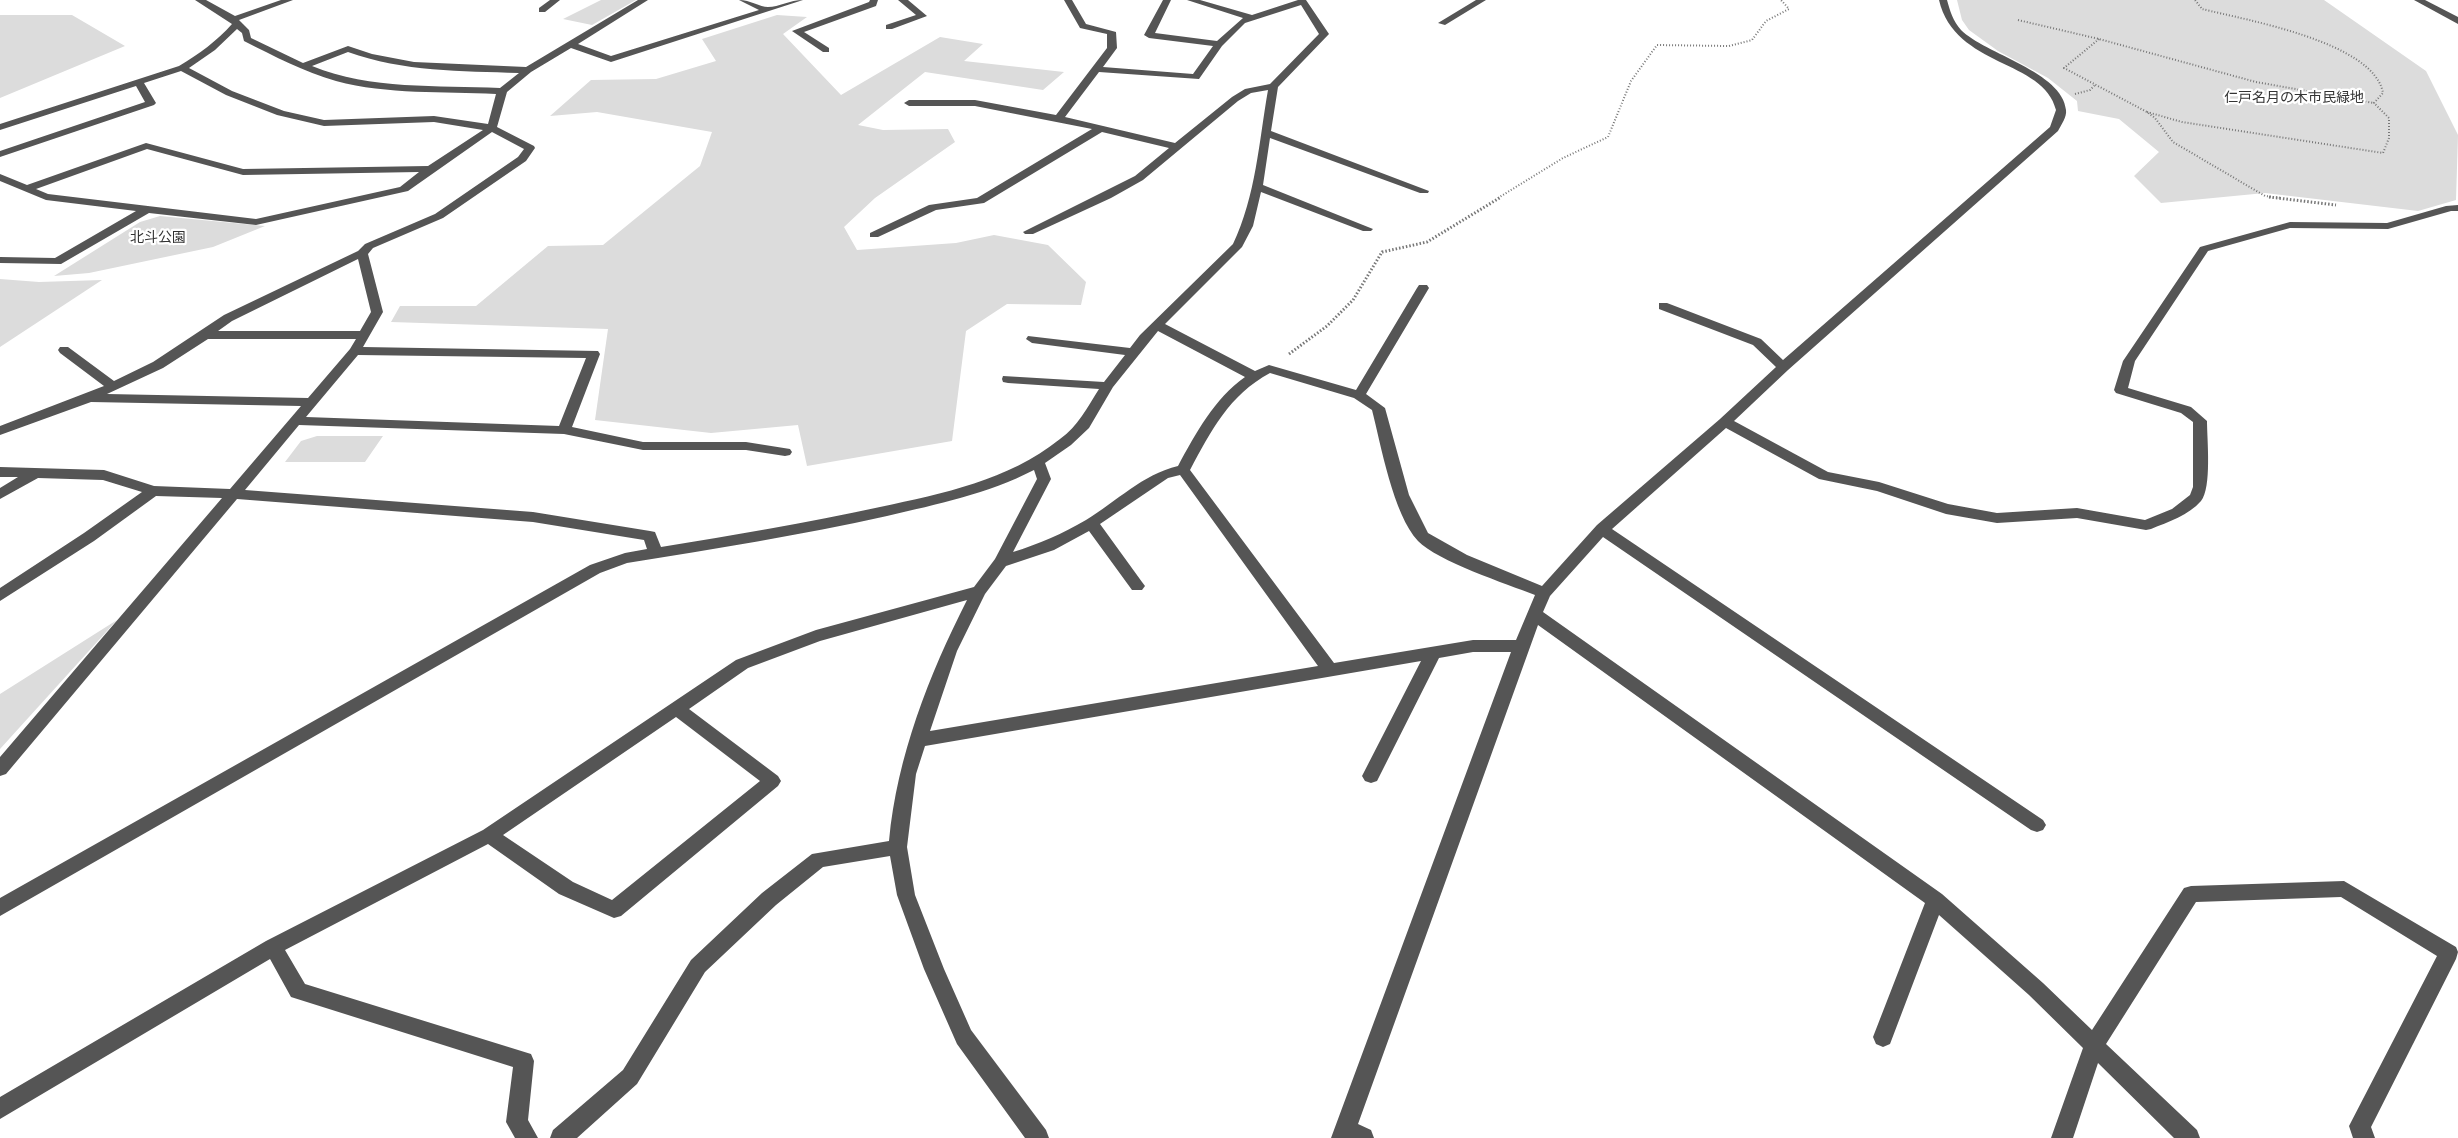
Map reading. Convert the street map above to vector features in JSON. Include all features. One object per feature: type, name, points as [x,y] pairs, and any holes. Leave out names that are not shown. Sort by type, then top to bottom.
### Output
[{"type":"street","points":[[200,0],[236,21],[246,32],[247,39],[303,66],[340,79],[382,86],[502,91]]},
{"type":"street","points":[[0,127],[182,68],[222,41],[236,21],[289,0]]},
{"type":"street","points":[[542,10],[556,0]]},
{"type":"street","points":[[0,177],[46,197],[256,222],[404,189],[492,128],[502,91],[528,70],[644,0]]},
{"type":"street","points":[[743,0],[767,10]]},
{"type":"street","points":[[572,45],[611,59],[799,0]]},
{"type":"street","points":[[826,50],[796,31],[873,4],[874,0]]},
{"type":"street","points":[[889,27],[923,16],[902,0]]},
{"type":"street","points":[[1059,118],[1112,48],[1111,32],[1083,26],[1068,0]]},
{"type":"street","points":[[1167,0],[1149,35],[1219,44]]},
{"type":"street","points":[[1191,0],[1253,18]]},
{"type":"street","points":[[1442,23],[1482,0]]},
{"type":"street","points":[[1350,1135],[1411,944],[1521,646],[1544,593],[1602,530],[1725,422],[1783,366],[2054,129],[2059,121],[2061,106],[2051,90],[1960,34],[1949,22],[1943,0]]},
{"type":"street","points":[[2418,0],[2458,21]]},
{"type":"street","points":[[0,908],[595,569],[625,558],[809,528],[966,493],[1009,477],[1038,462],[1066,442],[1084,424],[1107,386],[1133,352],[1238,245],[1247,226],[1257,187],[1274,86],[1324,34],[1302,1],[1242,21],[1219,44],[1196,77],[1098,69]]},
{"type":"street","points":[[303,66],[348,49],[372,59],[430,66],[528,70]]},
{"type":"street","points":[[0,431],[89,398],[158,365],[228,318],[362,253],[369,246],[439,216],[522,159],[530,148],[492,128],[434,119],[324,123],[281,113],[229,93],[182,68]]},
{"type":"street","points":[[0,154],[151,103],[139,83]]},
{"type":"street","points":[[1029,232],[1107,196],[1139,178],[1175,146],[1235,99],[1248,91],[1274,86]]},
{"type":"street","points":[[909,103],[975,103],[1059,118],[1175,146]]},
{"type":"street","points":[[874,234],[933,207],[980,201],[1101,129]]},
{"type":"street","points":[[1266,133],[1424,190]]},
{"type":"street","points":[[24,189],[146,146],[243,172],[268,174],[430,169]]},
{"type":"street","points":[[1257,187],[1367,229]]},
{"type":"street","points":[[1725,422],[1824,476],[1879,487],[1946,509],[1997,518],[2077,513],[2146,525],[2176,512],[2196,498],[2199,487],[2200,421],[2186,410],[2121,390],[2129,361],[2204,249],[2290,225],[2388,226],[2450,208],[2458,208]]},
{"type":"street","points":[[0,260],[57,262],[146,210]]},
{"type":"street","points":[[0,769],[355,351],[377,312],[362,253]]},
{"type":"street","points":[[1359,395],[1424,288]]},
{"type":"street","points":[[1663,306],[1757,342],[1783,366]]},
{"type":"street","points":[[1157,325],[1254,376]]},
{"type":"street","points":[[205,335],[366,335]]},
{"type":"street","points":[[1032,339],[1133,352]]},
{"type":"street","points":[[64,350],[113,386]]},
{"type":"street","points":[[355,351],[594,354],[564,430]]},
{"type":"street","points":[[1001,562],[1049,546],[1091,523],[1164,474],[1183,470],[1218,407],[1242,384],[1269,369],[1359,395],[1378,408],[1404,502],[1424,537],[1447,550],[1544,593]]},
{"type":"street","points":[[1008,380],[1107,386]]},
{"type":"street","points":[[89,398],[312,402]]},
{"type":"street","points":[[296,421],[564,430],[643,446],[746,446],[785,452]]},
{"type":"street","points":[[1038,462],[1044,479],[1001,562],[979,591],[949,651],[908,774],[901,809],[898,847],[906,895],[934,969],[964,1037],[1038,1138]]},
{"type":"street","points":[[1183,470],[1330,670]]},
{"type":"street","points":[[0,472],[104,475],[153,492],[234,494],[533,517],[650,536],[655,553]]},
{"type":"street","points":[[0,494],[34,474]]},
{"type":"street","points":[[0,595],[153,492]]},
{"type":"street","points":[[1091,523],[1137,586]]},
{"type":"street","points":[[1602,530],[2037,825]]},
{"type":"street","points":[[0,1109],[273,947],[489,835],[742,664],[816,636],[979,591]]},
{"type":"street","points":[[1536,615],[1935,900],[2036,989],[2189,1138]]},
{"type":"street","points":[[919,740],[1473,646],[1521,646]]},
{"type":"street","points":[[1371,776],[1433,653]]},
{"type":"street","points":[[489,835],[566,888],[614,910],[772,781],[676,708]]},
{"type":"street","points":[[561,1138],[630,1077],[698,966],[769,899],[818,860],[898,847]]},
{"type":"street","points":[[2061,1138],[2094,1045],[2192,894],[2344,889],[2450,953],[2360,1126],[2364,1138]]},
{"type":"street","points":[[1883,1037],[1935,900]]},
{"type":"street","points":[[273,947],[298,991],[524,1061],[517,1122],[527,1138]]},
{"type":"path","points":[[1269,369],[1327,326],[1353,300],[1382,252],[1427,242],[1563,158],[1608,137],[1631,81],[1657,45],[1729,46],[1752,40],[1766,21],[1789,9],[1781,0]]},
{"type":"path","points":[[2195,0],[2202,9],[2341,49],[2366,66],[2380,80],[2383,93],[2374,103]]},
{"type":"path","points":[[2019,20],[2099,39],[2256,82],[2374,103],[2389,118],[2389,138],[2383,153],[2365,152],[2182,122],[2147,112]]},
{"type":"path","points":[[2099,39],[2064,68],[2147,112],[2156,118],[2173,142],[2265,196],[2344,206]]},
{"type":"green space","points":[[601,0],[636,0],[592,25],[563,19]]},
{"type":"green space","name":"仁戸名月の木市民緑地","points":[[1957,0],[2324,0],[2426,71],[2458,135],[2456,200],[2418,211],[2265,193],[2161,203],[2134,176],[2159,152],[2119,119],[2078,111],[2077,101],[2048,78],[1998,51],[1969,30],[1962,20]]},
{"type":"green space","points":[[0,15],[72,15],[125,46],[0,98]]},
{"type":"green space","points":[[777,15],[807,17],[783,34],[841,95],[940,37],[983,44],[964,61],[1064,72],[1043,90],[925,72],[858,125],[883,130],[948,129],[955,142],[875,198],[844,227],[857,250],[956,243],[994,235],[1048,245],[1086,282],[1081,305],[1007,304],[966,331],[952,441],[807,466],[798,425],[711,433],[595,420],[608,329],[391,322],[400,306],[476,306],[548,246],[603,245],[700,166],[712,132],[597,112],[550,116],[591,80],[656,79],[716,61],[702,39]]},
{"type":"green space","name":"北斗公園","points":[[160,216],[265,226],[213,247],[89,273],[54,276],[140,222]]},
{"type":"green space","points":[[0,279],[39,282],[102,280],[0,347]]},
{"type":"green space","points":[[317,436],[383,436],[365,462],[285,462],[301,441]]},
{"type":"green space","points":[[117,620],[0,749],[0,694]]}]
